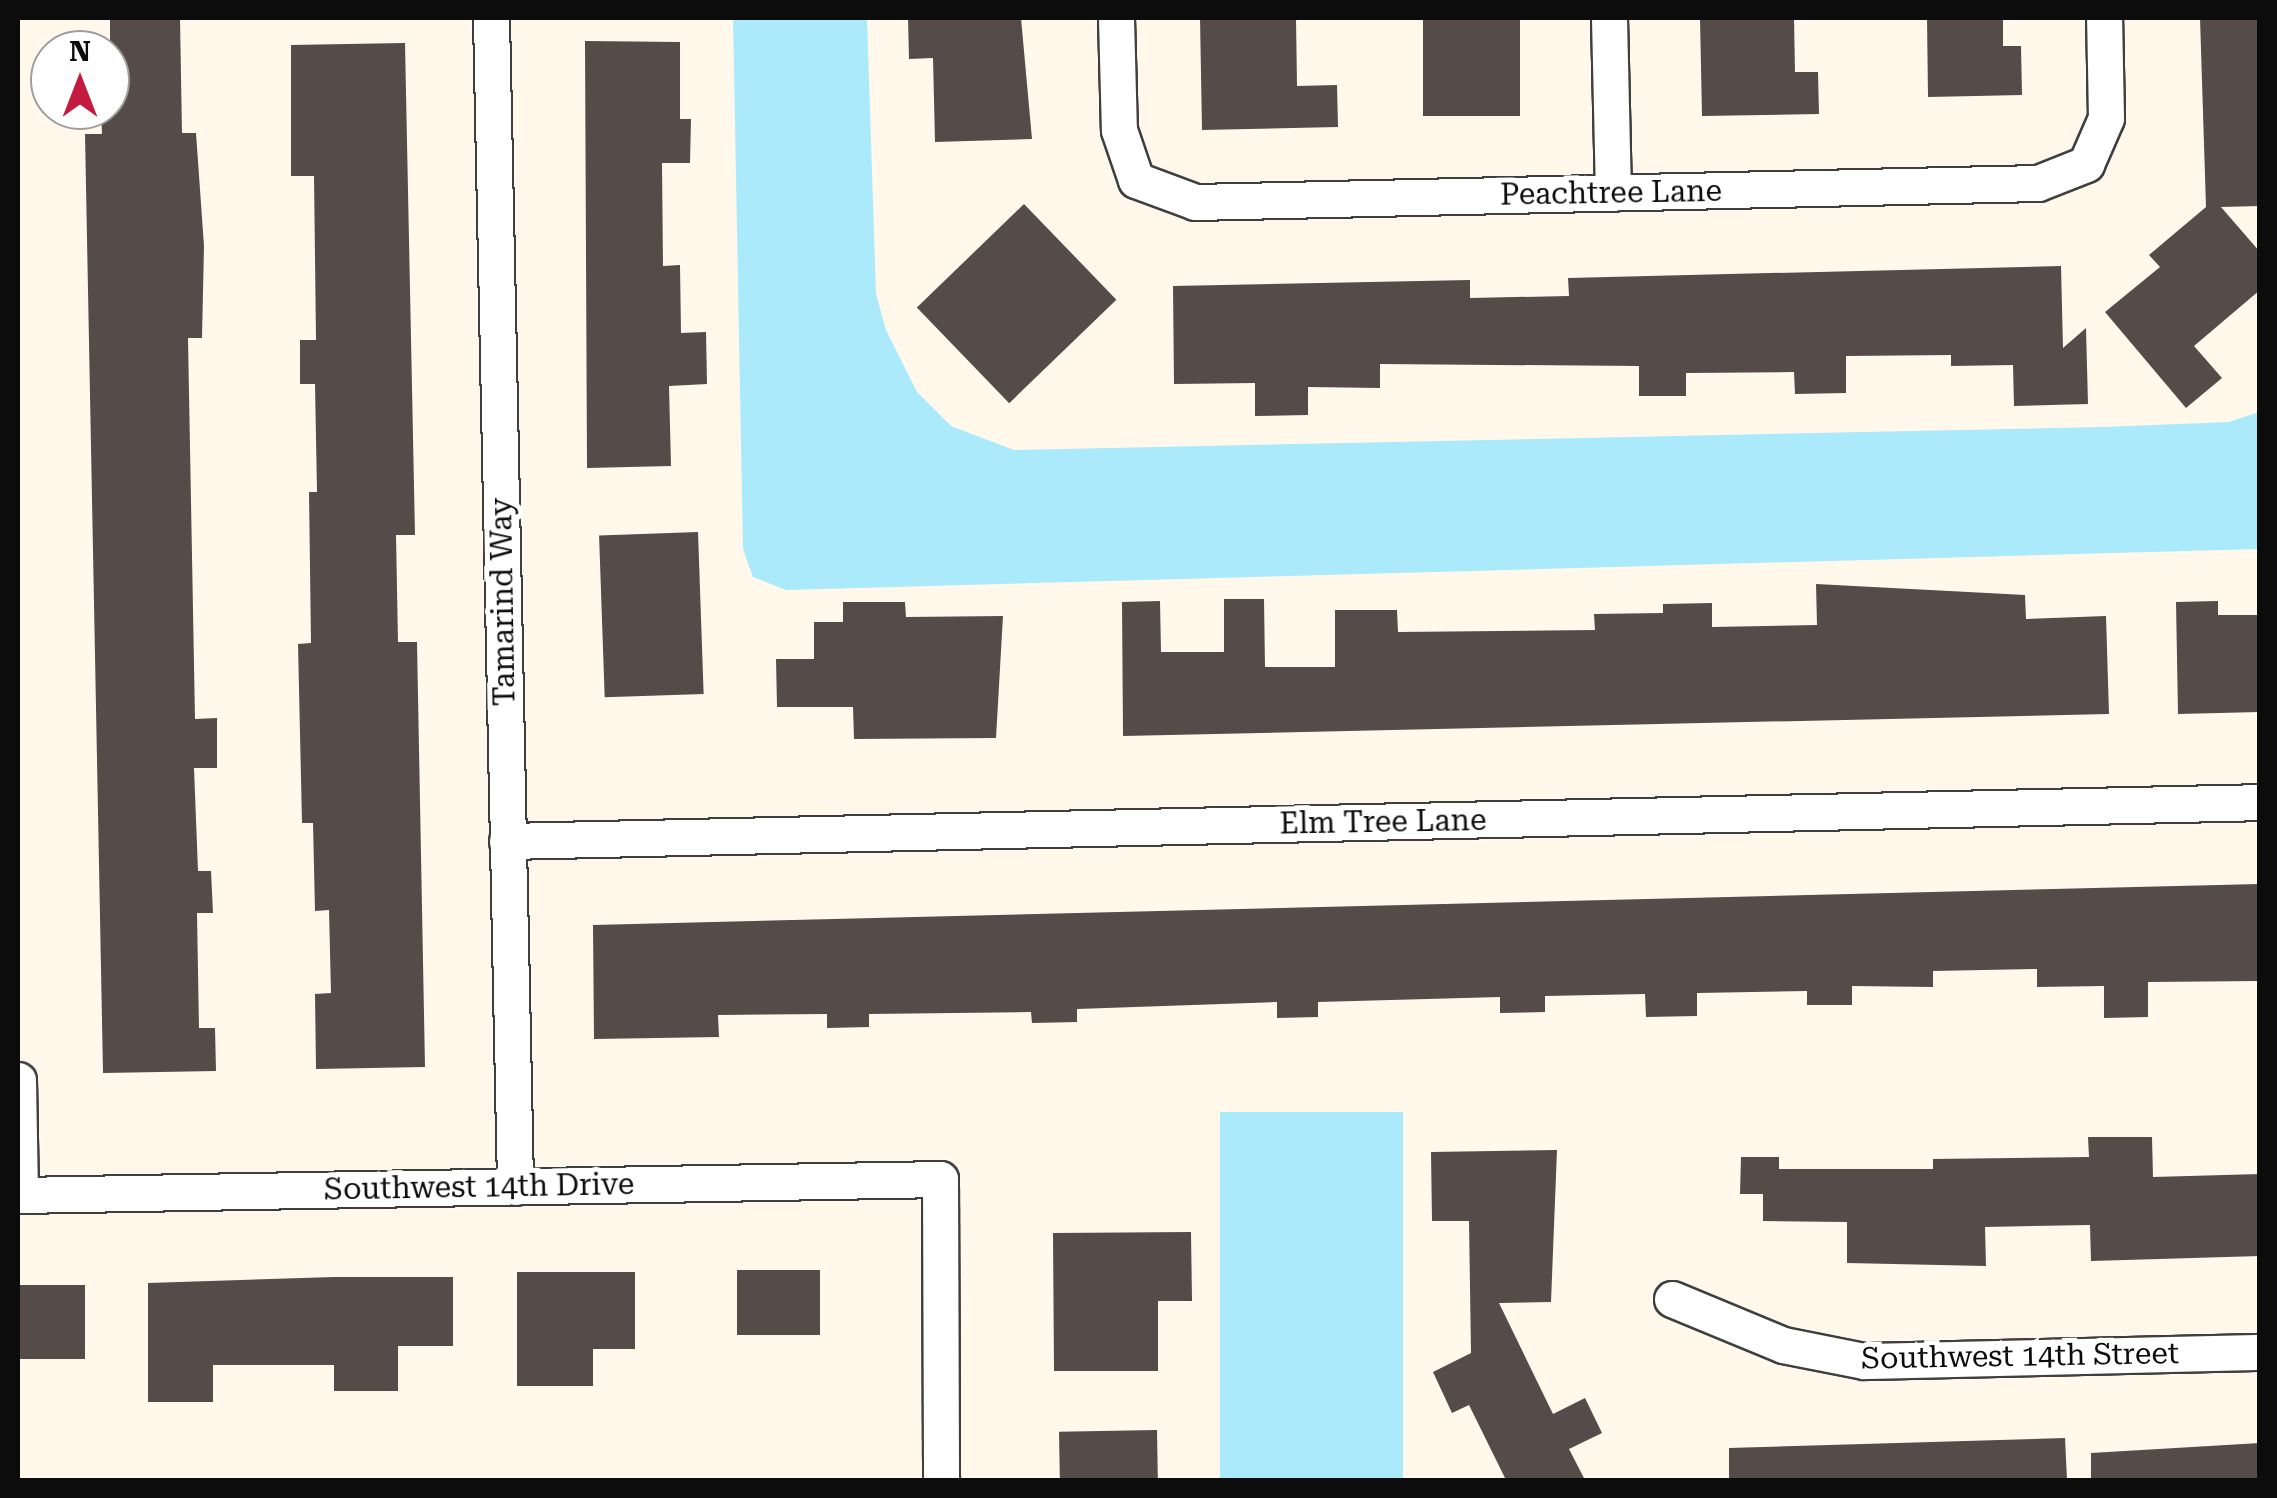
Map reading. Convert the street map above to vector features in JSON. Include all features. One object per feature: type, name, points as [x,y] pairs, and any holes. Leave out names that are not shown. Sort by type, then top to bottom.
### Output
[{"type":"street","name":"Tamarind Way","points":[[491,18],[515,1186]]},
{"type":"street","name":"Peachtree Lane","points":[[1116,18],[1118,130],[1136,180],[1196,202],[2038,183],[2086,164],[2106,118],[2104,18]]},
{"type":"street","points":[[1609,18],[1613,193]]},
{"type":"street","name":"Elm Tree Lane","points":[[507,842],[2260,802]]},
{"type":"street","points":[[18,1080],[19,1195]]},
{"type":"street","name":"Southwest 14th Drive","points":[[19,1195],[940,1179],[941,1480]]},
{"type":"street","name":"Southwest 14th Street","points":[[1672,1299],[1783,1345],[1864,1361],[2260,1352]]},
{"type":"water","points":[[733,18],[867,18],[876,294],[886,330],[917,392],[951,426],[1014,450],[2103,427],[2229,422],[2259,412],[2259,549],[786,590],[753,577],[743,549]]},
{"type":"water","points":[[1220,1112],[1403,1112],[1403,1480],[1220,1480]]},
{"type":"building","points":[[110,18],[180,18],[182,133],[196,133],[204,246],[202,338],[188,338],[195,719],[217,718],[217,768],[194,768],[198,871],[211,871],[213,913],[197,913],[199,1028],[215,1028],[216,1071],[103,1073],[85,134],[130,130],[130,30],[110,30]]},
{"type":"building","points":[[908,18],[1021,18],[1032,139],[935,142],[933,58],[909,59]]},
{"type":"building","points":[[1200,18],[1296,18],[1297,86],[1337,85],[1338,127],[1202,130]]},
{"type":"building","points":[[1423,18],[1520,18],[1520,116],[1423,116]]},
{"type":"building","points":[[1700,18],[1794,18],[1795,72],[1818,72],[1819,114],[1702,116]]},
{"type":"building","points":[[1927,18],[2003,18],[2003,46],[2021,46],[2022,95],[1928,97]]},
{"type":"building","points":[[2200,18],[2260,18],[2260,206],[2221,207],[2260,252],[2260,290],[2194,346],[2222,378],[2186,408],[2105,312],[2160,267],[2149,255],[2206,207]]},
{"type":"building","points":[[585,41],[680,42],[680,119],[691,119],[690,163],[662,163],[663,266],[680,265],[681,333],[706,332],[707,384],[669,386],[671,466],[587,468]]},
{"type":"building","points":[[405,43],[415,535],[396,535],[398,642],[417,642],[425,1067],[316,1069],[315,994],[331,993],[329,910],[315,911],[313,823],[302,823],[298,644],[311,643],[309,492],[317,492],[315,384],[300,384],[300,340],[316,340],[314,176],[291,176],[291,45]]},
{"type":"building","points":[[1024,204],[1116,300],[1009,403],[917,308]]},
{"type":"building","points":[[2061,266],[2063,348],[2086,328],[2088,404],[2014,406],[2013,365],[1951,366],[1951,355],[1846,356],[1846,393],[1795,394],[1794,372],[1686,373],[1686,396],[1639,396],[1639,366],[1380,364],[1380,388],[1308,387],[1308,415],[1255,416],[1255,383],[1174,384],[1173,286],[1470,280],[1470,298],[1569,296],[1568,278]]},
{"type":"building","points":[[698,532],[704,694],[605,697],[599,535]]},
{"type":"building","points":[[1816,584],[2025,595],[2026,619],[2106,616],[2109,714],[1123,736],[1122,602],[1160,601],[1161,652],[1224,652],[1224,599],[1264,599],[1265,667],[1335,667],[1335,610],[1397,610],[1398,632],[1595,630],[1594,614],[1663,613],[1663,604],[1712,603],[1712,627],[1817,625]]},
{"type":"building","points":[[2218,601],[2218,615],[2260,615],[2260,712],[2178,714],[2176,602]]},
{"type":"building","points":[[843,602],[905,602],[906,617],[1003,616],[996,738],[854,739],[853,707],[777,707],[776,659],[814,659],[814,622],[843,622]]},
{"type":"building","points":[[2260,884],[2260,981],[2148,982],[2148,1017],[2104,1018],[2104,986],[2037,987],[2037,969],[1933,971],[1933,987],[1852,986],[1852,1005],[1807,1005],[1807,991],[1697,993],[1697,1016],[1646,1017],[1645,994],[1545,996],[1545,1012],[1500,1013],[1500,997],[1318,1002],[1318,1017],[1277,1018],[1277,1002],[1077,1009],[1077,1022],[1032,1023],[1031,1012],[869,1014],[869,1027],[827,1028],[827,1014],[718,1015],[719,1037],[594,1039],[593,925]]},
{"type":"building","points":[[2088,1137],[2152,1137],[2153,1177],[2260,1174],[2260,1256],[2091,1261],[2090,1225],[1985,1227],[1986,1266],[1847,1263],[1847,1222],[1763,1221],[1763,1194],[1740,1194],[1741,1157],[1779,1157],[1779,1169],[1933,1169],[1933,1159],[2089,1157]]},
{"type":"building","points":[[1557,1150],[1551,1302],[1499,1303],[1553,1414],[1585,1398],[1602,1433],[1569,1449],[1585,1480],[1506,1480],[1469,1405],[1452,1413],[1433,1372],[1471,1353],[1469,1221],[1432,1221],[1431,1152]]},
{"type":"building","points":[[1191,1232],[1192,1301],[1158,1301],[1158,1371],[1054,1371],[1053,1233]]},
{"type":"building","points":[[737,1270],[820,1270],[820,1335],[737,1335]]},
{"type":"building","points":[[517,1272],[635,1272],[635,1349],[593,1349],[593,1386],[517,1386]]},
{"type":"building","points":[[453,1277],[453,1346],[398,1346],[398,1391],[334,1391],[334,1365],[213,1365],[213,1402],[148,1402],[148,1283]]},
{"type":"building","points":[[18,1285],[85,1285],[85,1359],[18,1359]]},
{"type":"building","points":[[1157,1430],[1158,1480],[1060,1480],[1059,1432]]},
{"type":"building","points":[[2065,1438],[2067,1480],[1729,1480],[1729,1448]]},
{"type":"building","points":[[2260,1443],[2260,1480],[2091,1480],[2091,1453]]}]
